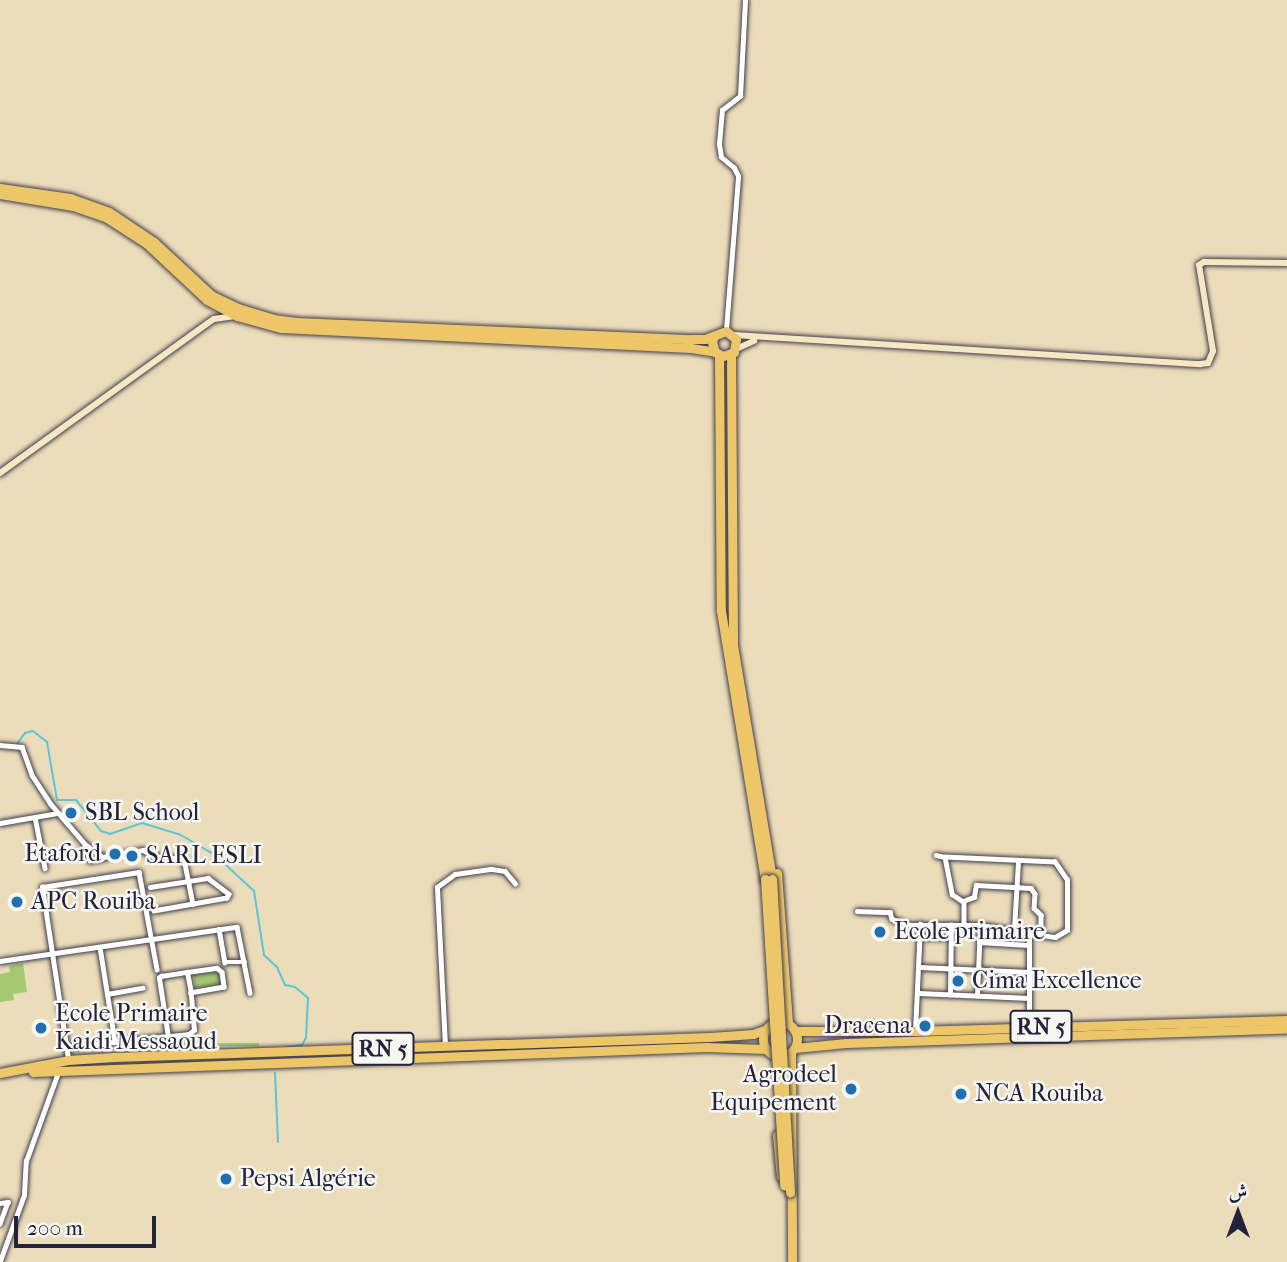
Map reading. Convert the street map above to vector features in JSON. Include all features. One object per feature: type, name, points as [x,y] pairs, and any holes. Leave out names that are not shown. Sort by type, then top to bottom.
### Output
[{"type":"highway","points":[[0,188],[70,198],[109,212],[155,242],[211,295],[238,308],[273,319],[310,323],[664,338],[730,333],[733,352],[733,645],[769,879],[792,1262]]},
{"type":"highway","points":[[0,194],[73,206],[107,218],[146,243],[198,294],[237,316],[281,328],[733,352]]},
{"type":"highway","points":[[714,336],[712,342],[717,353],[721,611],[733,698],[763,831],[768,1028],[763,1039],[768,1051],[778,1165],[787,1192]]},
{"type":"highway","points":[[763,831],[772,844],[792,1028],[794,1164],[787,1192],[787,1262]]},
{"type":"highway","name":"RN 5","points":[[792,1028],[915,1031],[1287,1020]]},
{"type":"highway","points":[[768,1028],[779,1022],[792,1028]]},
{"type":"highway","name":"RN 5","points":[[0,1074],[62,1064],[730,1035],[768,1028]]},
{"type":"highway","name":"RN 5","points":[[793,1050],[846,1043],[1287,1028]]},
{"type":"highway","name":"RN 5","points":[[62,1064],[707,1047],[768,1051]]},
{"type":"highway","points":[[768,1051],[779,1056],[793,1050]]},
{"type":"street","points":[[745,0],[740,96],[722,110],[719,144],[722,157],[734,167],[738,176],[730,333],[763,339],[1200,365],[1208,363],[1213,351],[1199,265],[1204,262],[1287,263]]},
{"type":"street","points":[[0,472],[214,319],[237,316]]},
{"type":"street","points":[[733,352],[763,339]]},
{"type":"street","points":[[0,746],[22,747],[32,775],[58,813],[85,844],[103,858]]},
{"type":"street","points":[[0,823],[58,813]]},
{"type":"street","points":[[35,817],[45,868]]},
{"type":"street","points":[[85,844],[90,860],[143,850],[153,856],[184,859],[193,904]]},
{"type":"street","points":[[857,911],[885,911],[895,921],[980,925],[1041,936],[1055,937],[1067,930],[1067,880],[1055,862],[945,858],[936,855]]},
{"type":"street","points":[[945,858],[952,894],[963,901]]},
{"type":"street","points":[[1014,929],[1017,860]]},
{"type":"street","points":[[445,1047],[438,887],[455,874],[492,869],[505,871],[515,883]]},
{"type":"street","points":[[0,1261],[24,1195],[26,1161],[66,1048],[42,887],[138,871],[157,969]]},
{"type":"street","points":[[150,887],[211,879],[229,894],[227,898],[154,911]]},
{"type":"street","points":[[963,901],[974,897],[976,885],[1015,886],[1033,890],[1034,908],[1041,915],[1041,936]]},
{"type":"street","points":[[963,901],[964,925]]},
{"type":"street","points":[[915,1031],[919,993],[920,924]]},
{"type":"street","points":[[950,995],[951,925]]},
{"type":"street","points":[[977,996],[980,925]]},
{"type":"street","points":[[0,961],[240,928],[250,993]]},
{"type":"street","points":[[219,929],[225,962],[245,962]]},
{"type":"street","points":[[1029,934],[1029,1027]]},
{"type":"street","points":[[919,937],[951,938]]},
{"type":"street","points":[[979,942],[1028,945]]},
{"type":"street","points":[[100,947],[115,1042]]},
{"type":"street","points":[[919,967],[1029,972]]},
{"type":"street","points":[[167,1037],[159,978],[220,969],[225,985],[222,989],[191,993]]},
{"type":"street","points":[[66,1048],[189,1034],[194,1030],[187,972]]},
{"type":"street","points":[[107,993],[142,988]]},
{"type":"street","points":[[919,993],[1029,998]]},
{"type":"street","points":[[0,1203],[8,1202],[0,1224]]},
{"type":"green space","points":[[23,963],[27,992],[13,994],[14,1000],[0,1002],[0,974],[10,972],[9,966]]},
{"type":"green space","points":[[219,971],[221,984],[195,988],[193,975]]},
{"type":"green space","points":[[163,1043],[259,1043],[259,1046],[163,1046]]},
{"type":"waterway","points":[[17,744],[25,733],[33,731],[47,742],[57,800],[76,800],[101,831],[110,834],[142,823],[179,834],[215,855],[254,891],[264,955],[277,967],[285,985],[295,987],[308,998],[306,1038],[302,1045],[287,1047]]},
{"type":"waterway","points":[[275,1073],[278,1142]]},
{"type":"place","name":"SBL School","points":[[71,813]]},
{"type":"place","name":"Etaford","points":[[115,854]]},
{"type":"place","name":"SARL ESLI","points":[[132,856]]},
{"type":"place","name":"APC Rouiba","points":[[17,902]]},
{"type":"place","name":"Ecole primaire","points":[[880,932]]},
{"type":"place","name":"Cima Excellence","points":[[958,981]]},
{"type":"place","name":"Dracena","points":[[925,1026]]},
{"type":"place","name":"Ecole Primaire Kaidi Messaoud","points":[[41,1028]]},
{"type":"place","name":"Agrodeel Equipement","points":[[851,1089]]},
{"type":"place","name":"NCA Rouiba","points":[[961,1094]]},
{"type":"place","name":"Pepsi Algérie","points":[[226,1179]]}]
